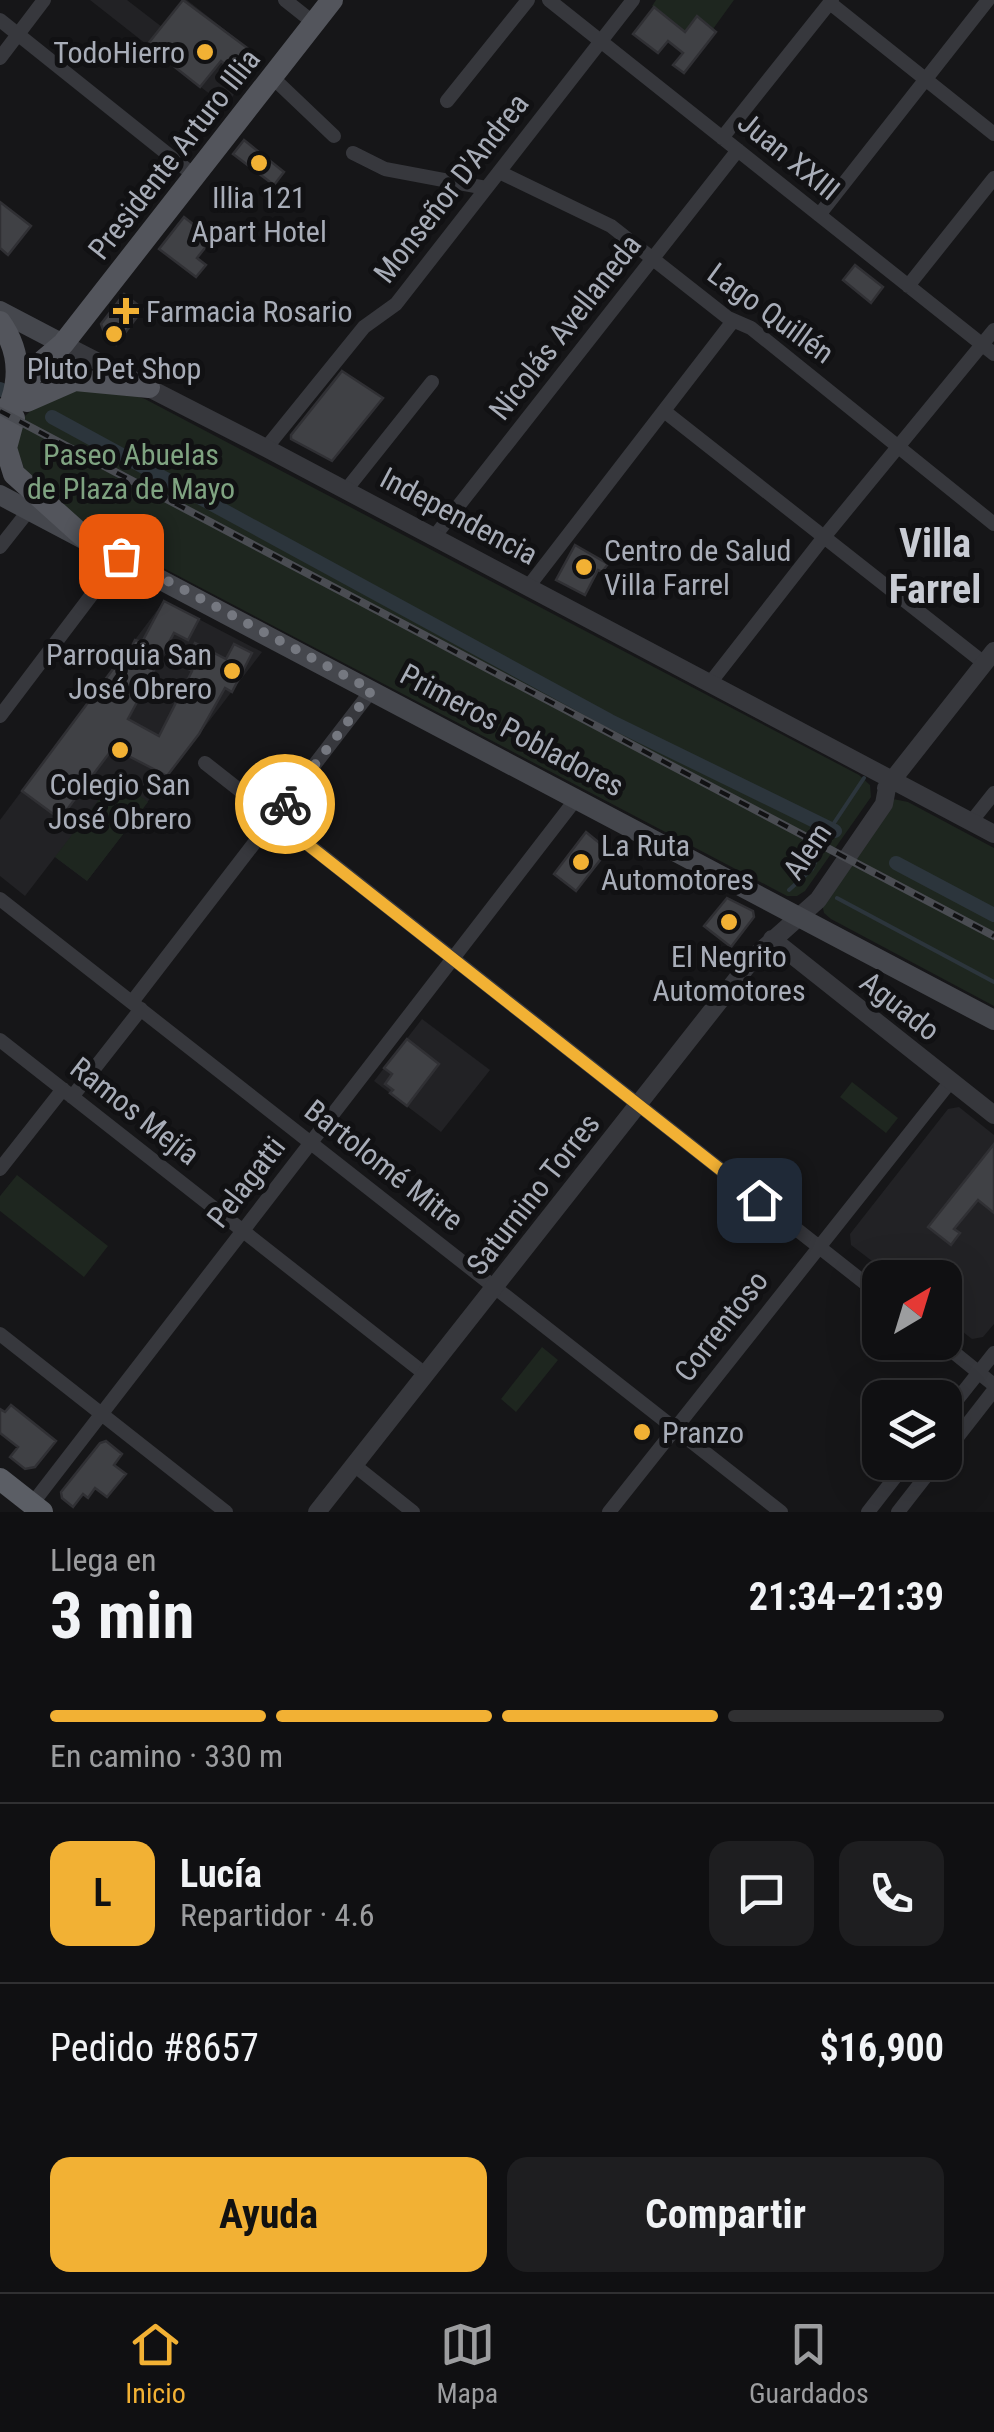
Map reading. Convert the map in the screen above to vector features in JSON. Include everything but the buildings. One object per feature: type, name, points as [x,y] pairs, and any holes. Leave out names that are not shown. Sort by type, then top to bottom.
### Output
[{"type":"highway","points":[[0,1478],[37,1508]]},
{"type":"main road","name":"Presidente Arturo Illia","points":[[11,414],[44,360],[63,344],[332,0]]},
{"type":"main road","name":"Independencia","points":[[0,311],[63,344]]},
{"type":"main road","points":[[0,322],[16,357],[6,448],[14,474],[84,537]]},
{"type":"main road","points":[[11,414],[75,380],[149,388]]},
{"type":"main road","name":"Primeros Pobladores","points":[[0,495],[994,1020]]},
{"type":"street","points":[[0,58],[44,0]]},
{"type":"street","points":[[284,0],[314,23]]},
{"type":"street","points":[[447,101],[528,0]]},
{"type":"street","name":"Juan XXIII","points":[[549,0],[988,350]]},
{"type":"street","name":"Monseñor D'Andrea","points":[[266,448],[364,327],[396,304],[633,0]]},
{"type":"street","points":[[818,215],[988,0]]},
{"type":"street","points":[[722,138],[831,2],[994,134]]},
{"type":"street","points":[[0,20],[195,176]]},
{"type":"street","points":[[272,77],[334,136]]},
{"type":"street","name":"Nicolás Avellaneda","points":[[434,537],[738,150]]},
{"type":"street","points":[[353,153],[385,169],[486,188]]},
{"type":"street","name":"Lago Quillén","points":[[499,172],[602,221],[733,321],[751,328],[994,524]]},
{"type":"street","points":[[908,286],[994,178]]},
{"type":"street","points":[[528,587],[733,321]]},
{"type":"street","points":[[710,683],[898,446],[988,350],[994,330]]},
{"type":"street","name":"Independencia","points":[[63,344],[710,683],[889,783],[994,834]]},
{"type":"street","points":[[346,490],[432,382]]},
{"type":"street","points":[[664,411],[824,537],[989,657]]},
{"type":"street","points":[[0,547],[30,509]]},
{"type":"street","points":[[0,716],[121,556]]},
{"type":"street","name":"Alem","points":[[798,916],[889,783],[989,657]]},
{"type":"street","points":[[0,1169],[68,1093],[137,1006],[372,690]]},
{"type":"street","points":[[205,763],[862,1281]]},
{"type":"street","points":[[971,822],[994,793]]},
{"type":"street","name":"Pelagatti","points":[[37,1508],[102,1414],[576,799]]},
{"type":"street","name":"Bartolomé Mitre","points":[[0,898],[781,1512]]},
{"type":"street","name":"Saturnino Torres","points":[[317,1512],[755,956],[798,916]]},
{"type":"street","name":"Aguado","points":[[772,940],[994,1115]]},
{"type":"street","name":"Ramos Mejía","points":[[0,1040],[425,1374]]},
{"type":"street","name":"Correntoso","points":[[609,1512],[951,1081]]},
{"type":"street","points":[[0,1334],[226,1512]]},
{"type":"street","points":[[962,1393],[994,1353]]},
{"type":"street","points":[[962,1359],[994,1388],[962,1430]]},
{"type":"street","points":[[354,1465],[413,1512]]},
{"type":"street","points":[[868,1512],[894,1480]]},
{"type":"street","points":[[898,1512],[923,1480]]},
{"type":"shaded area","name":"TodoHierro","points":[[90,0],[127,0],[162,27],[187,0],[262,59],[225,106]]},
{"type":"shaded area","name":"Colegio San José Obrero","points":[[164,601],[262,652],[87,881],[55,857],[25,896],[0,876],[0,820]]},
{"type":"shaded area","points":[[422,1019],[490,1070],[441,1132],[374,1081]]},
{"type":"shaded area","points":[[959,1107],[994,1135],[994,1324],[983,1337],[972,1339],[962,1331],[962,1260],[871,1260],[851,1245],[850,1234],[948,1109]]},
{"type":"green space","points":[[656,0],[734,0],[713,29],[697,17],[685,32],[652,6]]},
{"type":"green space","name":"Paseo Abuelas de Plaza de Mayo","points":[[118,390],[145,399],[859,775],[870,785],[871,797],[805,891],[787,896],[93,531],[30,485],[13,437],[25,416],[52,391]]},
{"type":"green space","points":[[116,777],[148,802],[87,881],[55,857]]},
{"type":"green space","points":[[893,799],[908,802],[994,848],[994,1006],[824,913],[822,904]]},
{"type":"green space","points":[[852,1082],[898,1118],[886,1133],[840,1097]]},
{"type":"green space","points":[[17,1175],[108,1246],[84,1277],[0,1211],[0,1196]]},
{"type":"green space","points":[[542,1347],[558,1360],[516,1412],[501,1399]]},
{"type":"waterway","points":[[52,417],[610,721],[835,831]]},
{"type":"waterway","points":[[789,890],[812,869],[830,829],[864,778]]},
{"type":"waterway","points":[[896,863],[994,915]]},
{"type":"waterway","points":[[837,898],[994,982]]},
{"type":"railway","points":[[0,411],[994,936]]},
{"type":"way so far","points":[[121,556],[372,690],[285,804]]},
{"type":"place","name":"TodoHierro","points":[[205,52]]},
{"type":"place","name":"Illia 121 Apart Hotel","points":[[259,163]]},
{"type":"place","name":"Farmacia Rosario","points":[[126,311]]},
{"type":"place","name":"Pluto Pet Shop","points":[[114,334]]},
{"type":"place","name":"Centro de Salud Villa Farrel","points":[[584,567]]},
{"type":"place","name":"Parroquia San José Obrero","points":[[232,671]]},
{"type":"place","name":"Colegio San José Obrero","points":[[120,750]]},
{"type":"place","name":"La Ruta Automotores","points":[[581,862]]},
{"type":"place","name":"El Negrito Automotores","points":[[729,922]]},
{"type":"place","name":"Pranzo","points":[[642,1432]]},
{"type":"district","name":"Villa Farrel","points":[[935,566]]},
{"type":"route","points":[[285,804],[274,818],[759,1200]]}]
